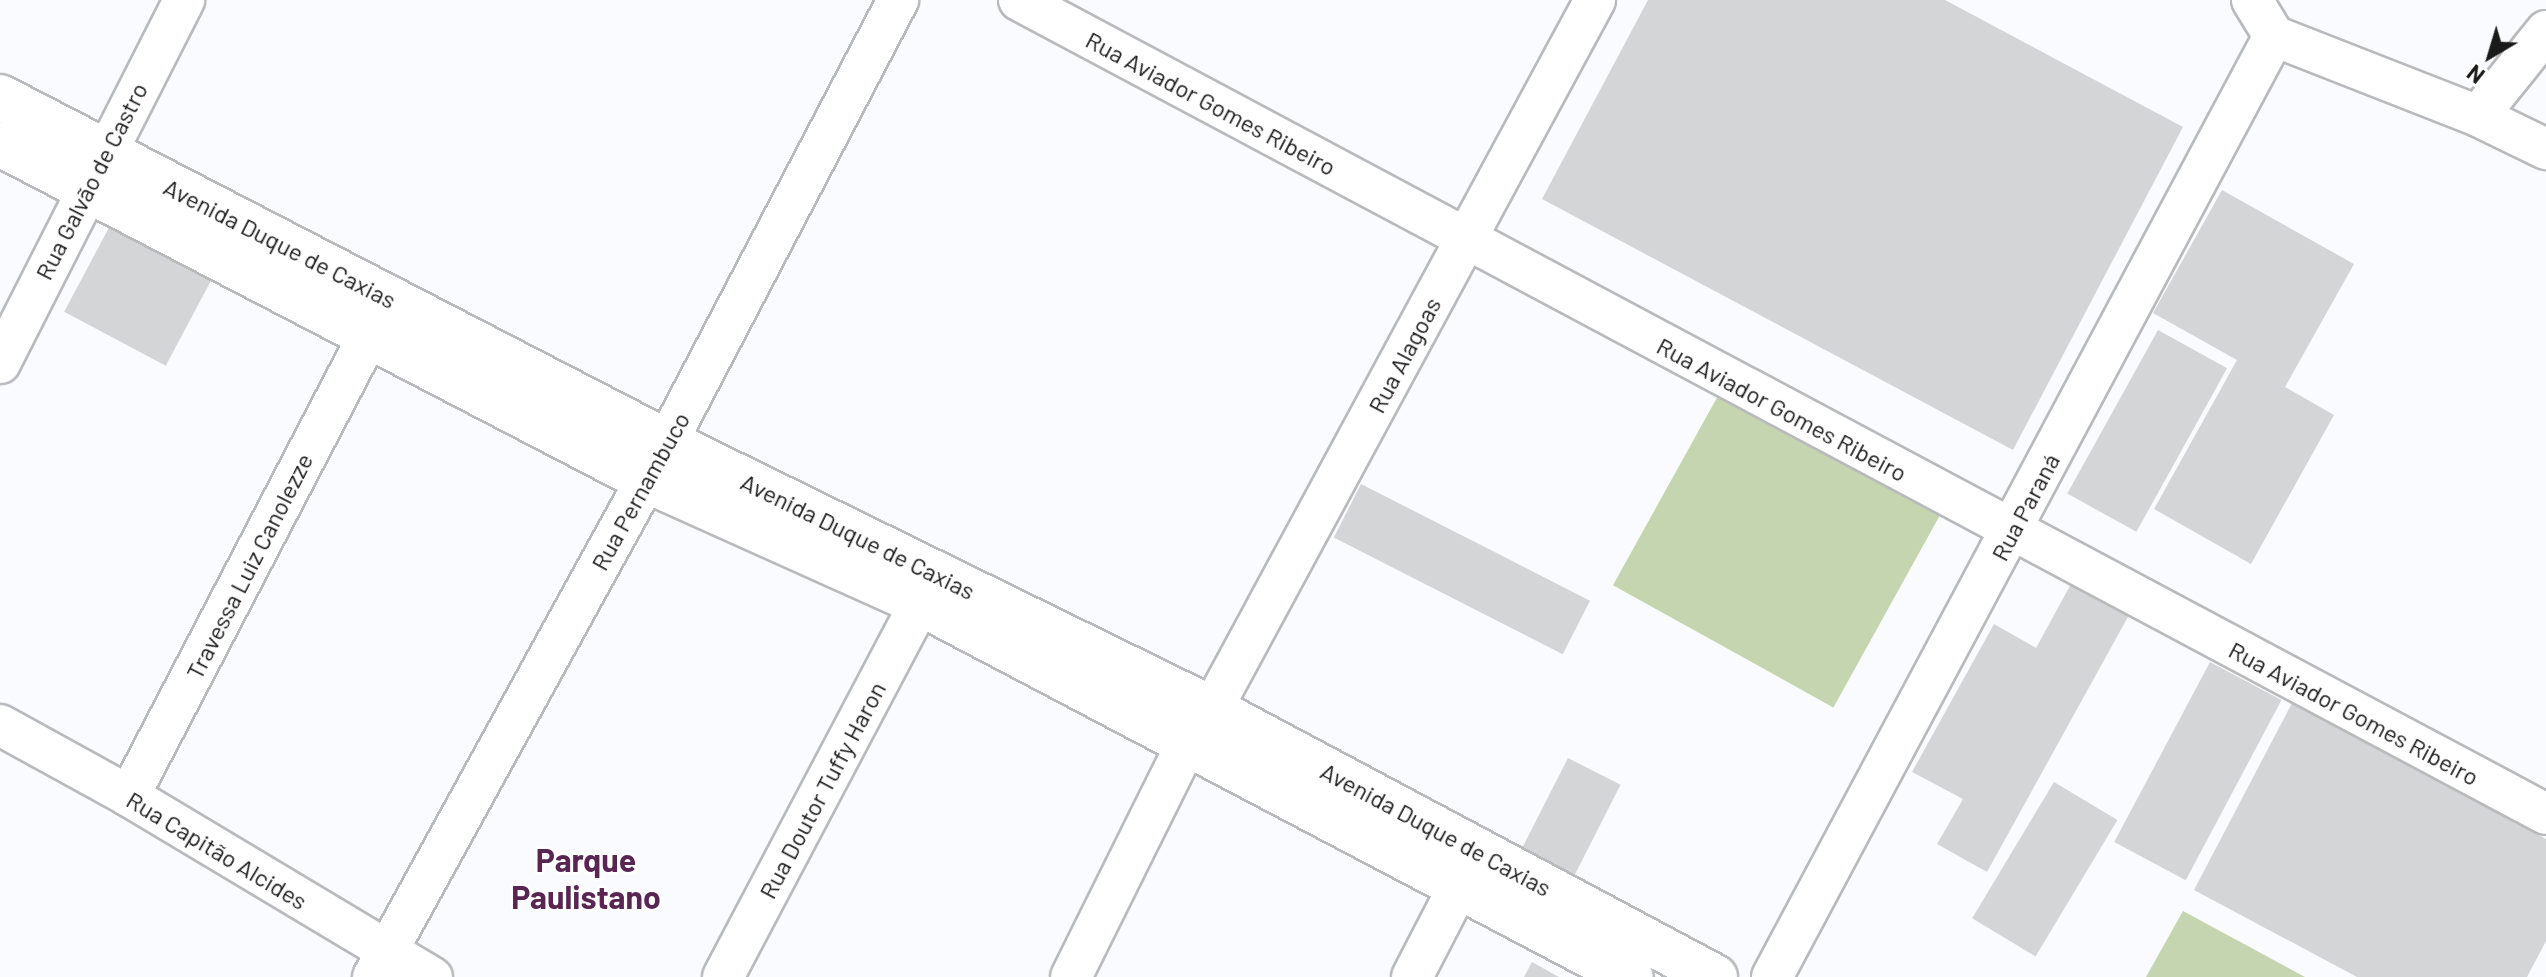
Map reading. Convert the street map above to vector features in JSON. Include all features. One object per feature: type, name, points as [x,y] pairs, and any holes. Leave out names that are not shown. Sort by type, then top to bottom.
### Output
[{"type":"main road","name":"Avenida Duque de Caxias","points":[[0,97],[94,170],[369,335],[646,480],[1200,725],[1459,886],[1631,977]]},
{"type":"main road","name":"Avenida Duque de Caxias","points":[[0,144],[94,170],[667,442],[1200,725],[1715,977]]},
{"type":"street","name":"Rua Galvão de Castro","points":[[0,363],[94,170],[184,0]]},
{"type":"street","name":"Rua Pernambuco","points":[[379,965],[667,442],[898,0]]},
{"type":"street","name":"Rua Aviador Gomes Ribeiro","points":[[1019,0],[2012,533],[2546,814]]},
{"type":"street","name":"Rua Alagoas","points":[[1071,977],[1200,725],[1467,240],[1595,0]]},
{"type":"street","points":[[2252,0],[2274,36],[2478,116],[2546,149]]},
{"type":"street","points":[[2478,116],[2546,31]]},
{"type":"street","name":"Rua Paraná","points":[[1772,977],[2012,533],[2274,36]]},
{"type":"street","name":"Travessa Luiz Canolezze","points":[[129,796],[369,335]]},
{"type":"street","name":"Rua Doutor Tuffy Haron","points":[[723,977],[920,603]]},
{"type":"street","name":"Rua Capitão Alcides","points":[[0,725],[129,796],[379,965],[432,977]]},
{"type":"street","points":[[1412,977],[1459,886]]},
{"type":"green space","points":[[1724,385],[1944,507],[1833,707],[1613,585]]},
{"type":"green space","points":[[2183,911],[2305,977],[2146,977]]},
{"type":"building","points":[[1648,0],[1945,0],[2183,127],[2013,450],[1542,199]]},
{"type":"building","points":[[2222,190],[2354,264],[2285,387],[2334,415],[2251,564],[2154,509],[2237,360],[2153,313]]},
{"type":"building","points":[[113,220],[215,274],[166,366],[64,312]]},
{"type":"building","points":[[2158,330],[2227,368],[2136,532],[2067,494]]},
{"type":"building","points":[[1361,484],[1590,601],[1563,654],[1334,537]]},
{"type":"building","points":[[2071,584],[2129,615],[1987,872],[1937,844],[1963,799],[1912,772],[1994,624],[2036,648]]},
{"type":"building","points":[[2210,662],[2282,700],[2186,880],[2114,842]]},
{"type":"building","points":[[2292,703],[2546,839],[2546,941],[2527,977],[2357,977],[2194,890]]},
{"type":"building","points":[[1568,758],[1621,785],[1573,877],[1521,851]]},
{"type":"building","points":[[2054,782],[2117,820],[2036,956],[1972,918]]},
{"type":"building","points":[[1532,962],[1559,977],[1524,977]]},
{"type":"district","name":"Parque Paulistano","points":[[586,878]]}]
